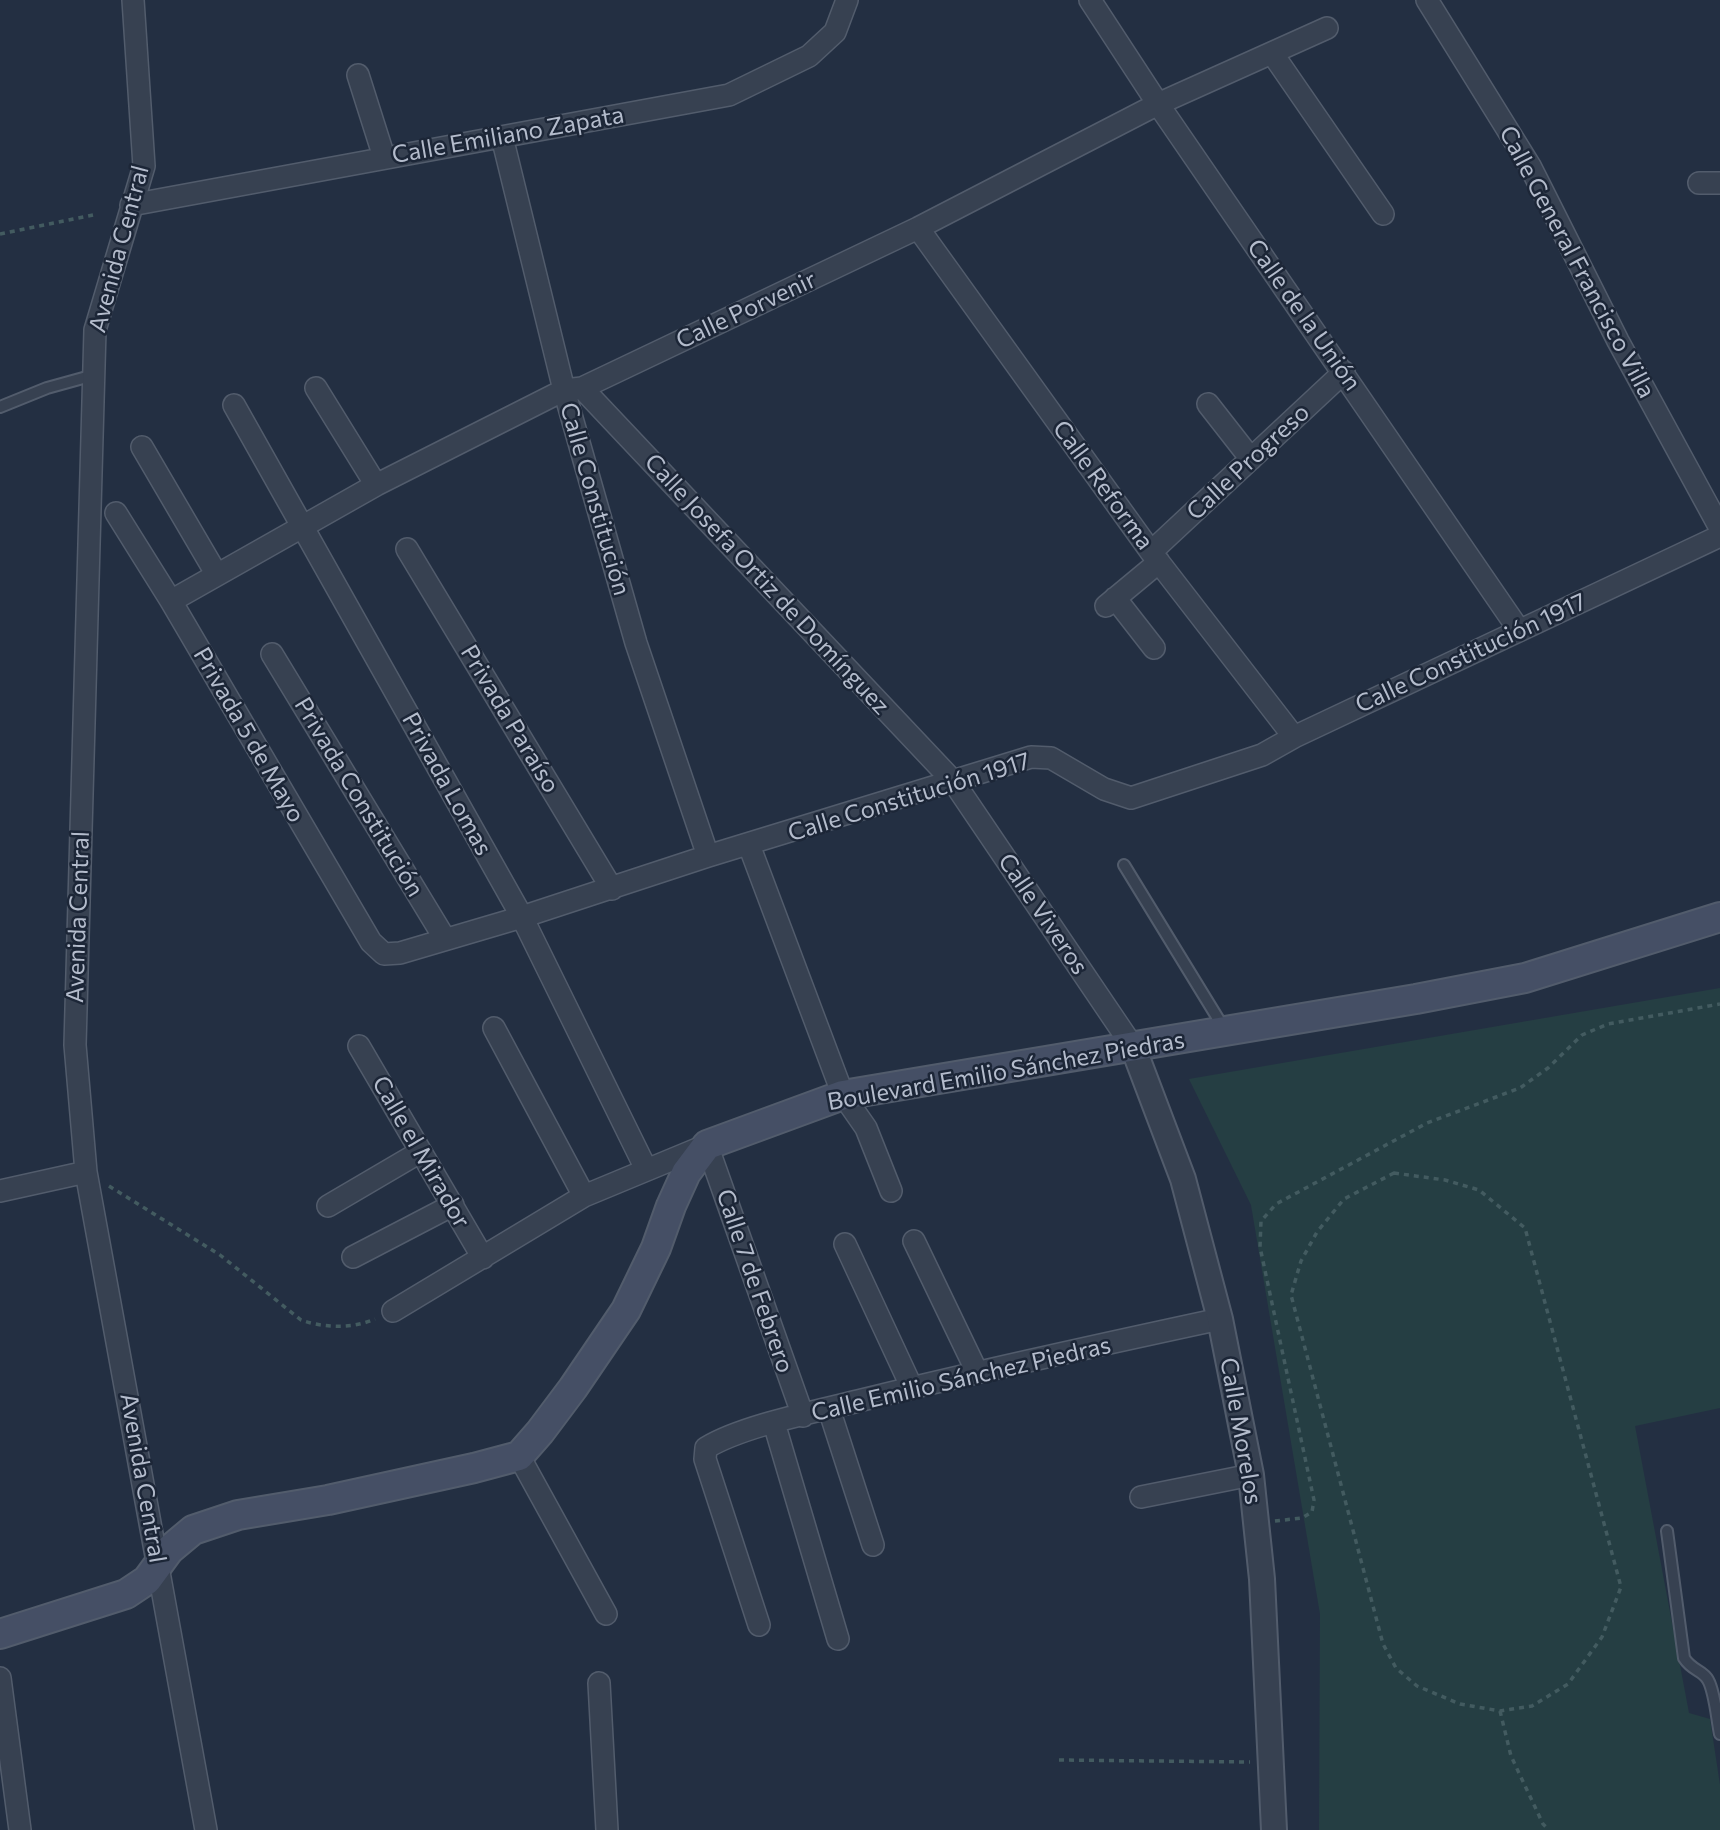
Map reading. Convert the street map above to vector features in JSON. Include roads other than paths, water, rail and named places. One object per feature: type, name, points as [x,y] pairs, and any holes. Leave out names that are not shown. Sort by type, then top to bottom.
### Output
[{"type":"main road","name":"Boulevard Emilio Sánchez Piedras","points":[[707,1145],[843,1095],[1525,978],[1720,917]]},
{"type":"main road","points":[[0,1634],[126,1594],[147,1580],[169,1550],[193,1530],[238,1515],[328,1500],[519,1456],[573,1388],[626,1310],[656,1248],[686,1173],[707,1145]]},
{"type":"street","name":"Avenida Central","points":[[133,0],[144,166],[95,330],[75,1045],[86,1172],[206,1830]]},
{"type":"street","name":"Calle Emiliano Zapata","points":[[131,205],[729,95],[809,56],[835,32],[847,0]]},
{"type":"street","name":"Calle de la Unión","points":[[1090,0],[1158,104],[1519,630]]},
{"type":"street","name":"Calle General Francisco Villa","points":[[1427,0],[1530,166],[1618,341],[1720,528]]},
{"type":"street","name":"Calle Porvenir","points":[[171,601],[376,485],[573,389],[918,228],[1158,104],[1327,27]]},
{"type":"street","points":[[1272,53],[1382,214]]},
{"type":"street","points":[[358,75],[384,157]]},
{"type":"street","name":"Calle Constitución","points":[[502,137],[573,389],[636,643],[708,856]]},
{"type":"street","name":"Calle Reforma","points":[[918,228],[1155,557],[1294,737]]},
{"type":"street","name":"Calle Progreso","points":[[1154,648],[1111,602],[1251,459],[1344,372]]},
{"type":"street","points":[[316,388],[376,485]]},
{"type":"street","name":"Calle Josefa Ortiz de Domínguez","points":[[573,389],[953,781]]},
{"type":"street","points":[[1208,404],[1251,459]]},
{"type":"street","name":"Privada Lomas","points":[[234,405],[522,917],[646,1169]]},
{"type":"street","points":[[142,447],[217,575]]},
{"type":"street","name":"Privada 5 de Mayo","points":[[116,513],[171,601],[371,942],[384,954]]},
{"type":"street","name":"Calle Constitución 1917","points":[[384,954],[400,953],[522,917],[708,856],[1031,757],[1051,758],[1104,789],[1131,798],[1262,755],[1294,737],[1720,536]]},
{"type":"street","name":"Privada Paraíso","points":[[407,549],[612,889]]},
{"type":"street","name":"Privada Constitución","points":[[272,654],[445,939]]},
{"type":"street","name":"Calle Viveros","points":[[953,781],[1133,1047]]},
{"type":"street","points":[[749,845],[843,1095],[866,1128],[891,1191]]},
{"type":"street","points":[[494,1028],[584,1196]]},
{"type":"street","name":"Calle el Mirador","points":[[359,1046],[483,1258]]},
{"type":"street","name":"Calle Morelos","points":[[1133,1047],[1183,1179],[1220,1319],[1251,1475],[1262,1578],[1274,1830]]},
{"type":"street","points":[[393,1311],[584,1196],[707,1145]]},
{"type":"street","name":"Calle 7 de Febrero","points":[[707,1145],[803,1416]]},
{"type":"street","points":[[328,1206],[420,1152]]},
{"type":"street","points":[[0,1191],[86,1172]]},
{"type":"street","points":[[353,1257],[453,1205]]},
{"type":"street","points":[[914,1241],[977,1372]]},
{"type":"street","points":[[845,1244],[912,1388]]},
{"type":"street","name":"Calle Emilio Sánchez Piedras","points":[[760,1625],[705,1459],[706,1448],[717,1441],[774,1423],[912,1388],[1220,1319]]},
{"type":"street","points":[[829,1409],[873,1545]]},
{"type":"street","points":[[774,1423],[838,1639]]},
{"type":"street","points":[[519,1456],[606,1614]]},
{"type":"street","points":[[1141,1497],[1251,1475]]},
{"type":"street","points":[[0,1678],[20,1830]]},
{"type":"street","points":[[599,1683],[607,1830]]},
{"type":"lane","points":[[0,407],[47,388],[94,375]]},
{"type":"lane","points":[[1124,865],[1226,1031]]},
{"type":"lane","points":[[1667,1531],[1684,1658],[1689,1667],[1709,1680],[1720,1734]]}]
